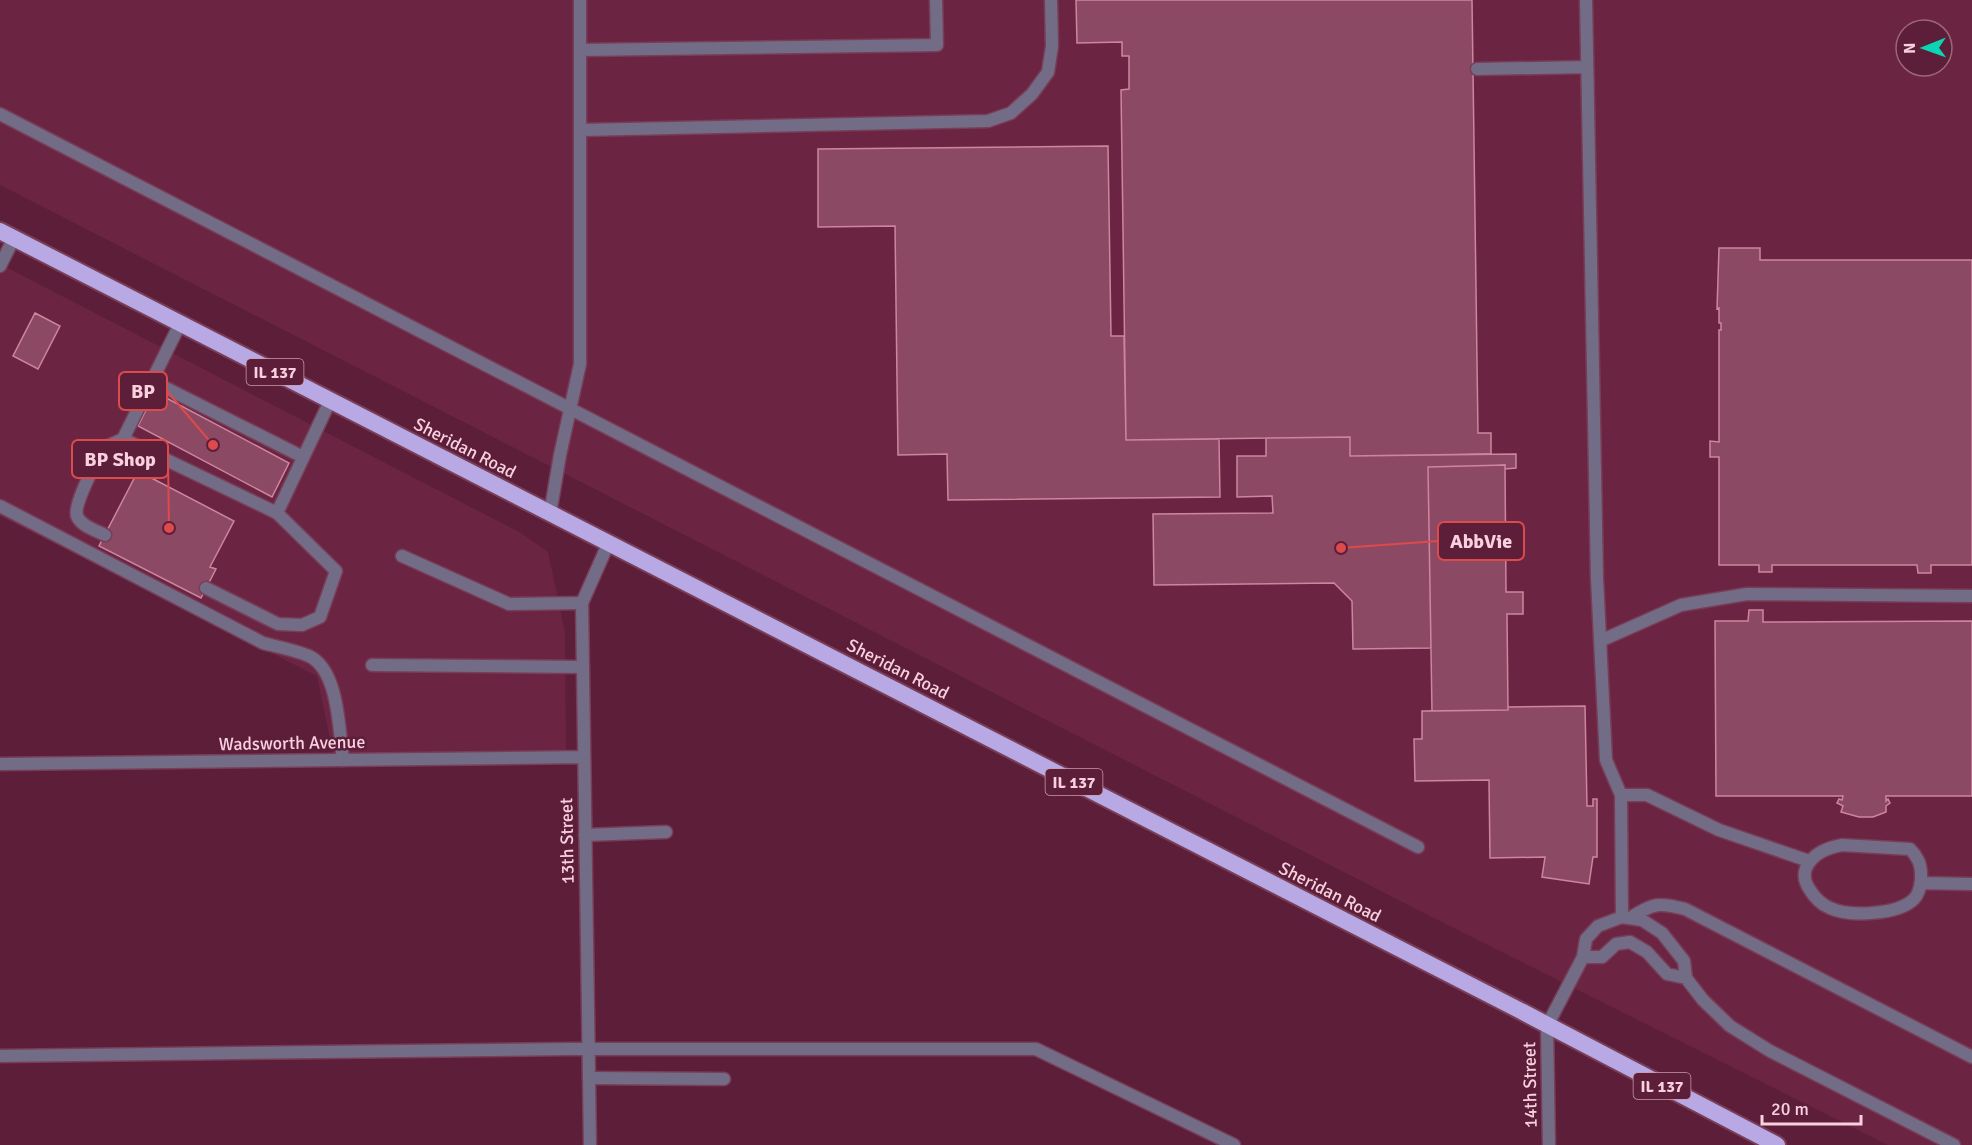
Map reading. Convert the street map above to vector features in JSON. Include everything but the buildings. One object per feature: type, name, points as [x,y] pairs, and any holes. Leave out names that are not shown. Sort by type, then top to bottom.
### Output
[{"type":"highway","name":"Sheridan Road","points":[[7,235],[550,514],[609,542],[1777,1145]]},
{"type":"street","points":[[550,514],[580,364],[580,0]]},
{"type":"street","points":[[580,50],[937,45],[936,0]]},
{"type":"street","points":[[581,130],[988,121],[1011,113],[1032,94],[1048,72],[1052,46],[1052,0]]},
{"type":"street","points":[[1586,0],[1600,640],[1606,760],[1621,795],[1626,918]]},
{"type":"street","points":[[1477,69],[1587,67]]},
{"type":"street","points":[[0,114],[1418,847]]},
{"type":"street","points":[[0,266],[7,235]]},
{"type":"street","points":[[105,535],[84,525],[77,515],[78,504],[103,448],[123,439],[180,324]]},
{"type":"street","points":[[152,381],[303,457]]},
{"type":"street","points":[[277,513],[330,401]]},
{"type":"street","points":[[123,439],[277,513],[336,571],[320,617],[302,625],[278,624],[206,588]]},
{"type":"street","points":[[0,506],[263,644],[310,657],[327,674],[335,701],[343,760]]},
{"type":"street","name":"13th Street","points":[[590,1145],[582,603],[609,542]]},
{"type":"street","points":[[402,556],[509,603],[582,603]]},
{"type":"street","points":[[1600,640],[1681,605],[1748,594],[1972,597]]},
{"type":"street","points":[[372,665],[583,666]]},
{"type":"street","name":"Wadsworth Avenue","points":[[0,764],[584,757]]},
{"type":"street","points":[[1621,795],[1647,795],[1719,830],[1809,861]]},
{"type":"street","points":[[585,835],[666,832]]},
{"type":"street","points":[[1842,845],[1910,849],[1919,861],[1921,884],[1914,899],[1894,910],[1877,913],[1849,913],[1829,908],[1813,896],[1806,884],[1804,874],[1809,861],[1825,848],[1842,845]]},
{"type":"street","points":[[1921,884],[1972,884]]},
{"type":"street","points":[[1548,1026],[1583,957],[1586,939],[1598,926],[1664,903],[1685,909],[1972,1058]]},
{"type":"street","points":[[1626,918],[1642,920],[1662,933],[1684,960],[1686,978],[1703,1000],[1730,1026],[1770,1051],[1954,1145]]},
{"type":"street","points":[[1583,957],[1602,957],[1616,944],[1630,942],[1647,952],[1667,974],[1686,978]]},
{"type":"street","name":"14th Street","points":[[1548,1026],[1549,1145]]},
{"type":"street","points":[[0,1056],[588,1049],[1036,1049],[1234,1145]]},
{"type":"street","points":[[589,1078],[724,1079]]},
{"type":"shaded area","points":[[0,0],[1972,0],[1972,1145],[1888,1145],[1420,911],[0,185]]},
{"type":"shaded area","points":[[0,264],[521,533],[548,552],[565,632],[566,762],[333,754],[317,676],[0,516]]},
{"type":"place","name":"BP","points":[[213,445]]},
{"type":"place","name":"BP Shop","points":[[169,528]]},
{"type":"place","name":"AbbVie","points":[[1341,548]]}]
